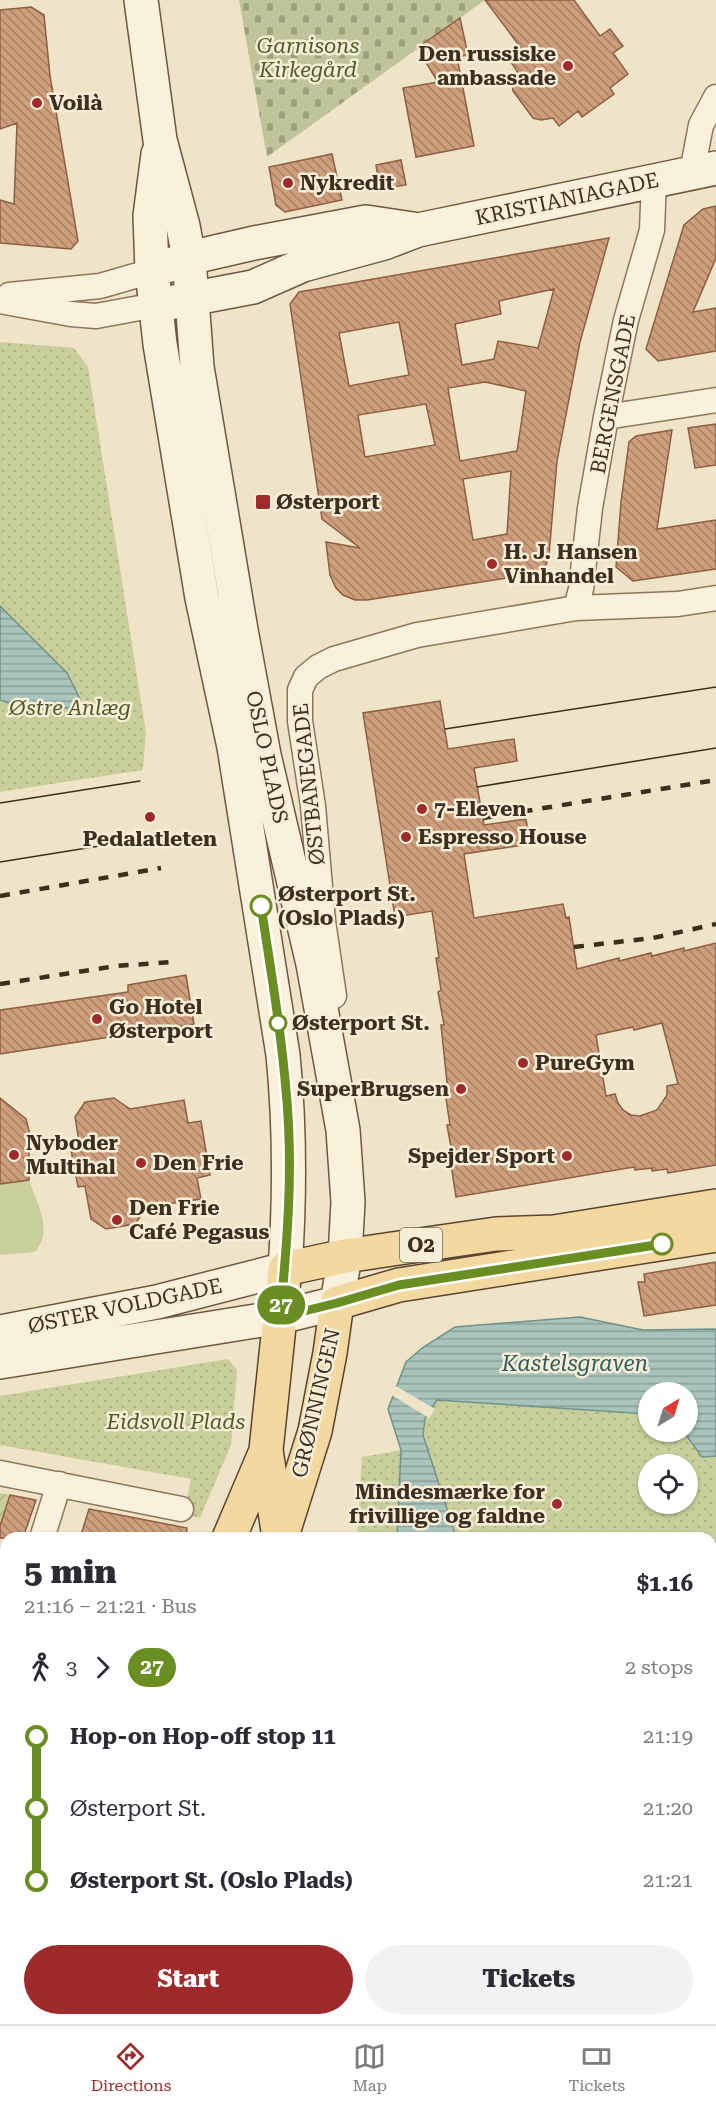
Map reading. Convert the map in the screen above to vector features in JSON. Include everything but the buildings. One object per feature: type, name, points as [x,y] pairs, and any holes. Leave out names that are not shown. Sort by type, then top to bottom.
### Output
[{"type":"main road","name":"O2","points":[[285,1269],[345,1256],[496,1234],[554,1232],[716,1206]]},
{"type":"main road","name":"O2","points":[[337,1303],[399,1285],[716,1235]]},
{"type":"main road","name":"GRØNNINGEN","points":[[279,1532],[266,1450],[285,1269]]},
{"type":"main road","name":"GRØNNINGEN","points":[[282,1532],[315,1431],[337,1303]]},
{"type":"main road","points":[[232,1532],[266,1450]]},
{"type":"street","points":[[141,0],[160,140]]},
{"type":"street","points":[[704,170],[701,125],[716,97]]},
{"type":"street","name":"OSLO PLADS","points":[[160,140],[183,226],[189,258],[197,367],[241,630],[264,755],[313,964],[342,1130],[348,1202],[345,1256],[337,1303]]},
{"type":"street","name":"OSLO PLADS","points":[[160,140],[150,216],[152,271],[160,344],[202,598],[234,747],[283,1055],[290,1196],[285,1269]]},
{"type":"street","name":"KRISTIANIAGADE","points":[[156,305],[253,287],[303,265],[384,243],[418,230],[704,170]]},
{"type":"street","name":"BERGENSGADE","points":[[576,608],[581,589],[590,508],[606,417],[626,320],[652,230],[654,180]]},
{"type":"street","name":"KRISTIANIAGADE","points":[[152,271],[189,258],[366,222],[418,230]]},
{"type":"street","points":[[0,296],[100,286],[152,271]]},
{"type":"street","points":[[0,301],[71,314],[96,316],[156,305]]},
{"type":"street","points":[[606,417],[716,400]]},
{"type":"street","name":"ØSTBANEGADE","points":[[330,1061],[336,1005],[323,921],[313,806],[299,701],[300,690],[306,677],[318,667],[334,659],[417,635],[576,608],[678,604],[716,598]]},
{"type":"street","name":"ØSTER VOLDGADE","points":[[0,1332],[157,1302],[285,1269]]},
{"type":"street","name":"ØSTER VOLDGADE","points":[[0,1362],[280,1317],[337,1303]]},
{"type":"street","points":[[0,1473],[180,1509]]},
{"type":"street","points":[[44,1532],[59,1484]]},
{"type":"green space","name":"Garnisons Kirkegård","points":[[239,0],[485,0],[267,157]]},
{"type":"green space","name":"Østre Anlæg","points":[[0,342],[74,348],[88,367],[146,733],[143,770],[0,792]]},
{"type":"green space","points":[[29,1180],[44,1226],[41,1244],[35,1252],[0,1255],[0,1184]]},
{"type":"green space","name":"Eidsvoll Plads","points":[[228,1359],[237,1370],[231,1445],[200,1518],[184,1515],[191,1479],[0,1445],[0,1396]]},
{"type":"green space","points":[[437,1400],[638,1413],[638,1442],[691,1442],[702,1456],[716,1456],[716,1532],[454,1532],[423,1435],[425,1418]]},
{"type":"green space","points":[[401,1450],[397,1532],[357,1532],[362,1457]]},
{"type":"green space","points":[[0,1493],[10,1495],[0,1526]]},
{"type":"water","points":[[0,606],[67,673],[80,699],[71,707],[36,713],[0,700]]},
{"type":"water","name":"Kastelsgraven","points":[[580,1317],[643,1330],[716,1329],[716,1456],[702,1457],[691,1442],[698,1442],[698,1382],[638,1382],[638,1413],[437,1400],[425,1418],[423,1435],[454,1532],[397,1532],[401,1450],[388,1409],[406,1362],[422,1348],[455,1327]]},
{"type":"pier","points":[[394,1385],[435,1409],[429,1418],[390,1394]]},
{"type":"tram line","points":[[445,729],[716,687]]},
{"type":"tram line","points":[[477,787],[716,748]]},
{"type":"tram line","points":[[0,803],[140,781]]},
{"type":"tram line","points":[[0,862],[143,839]]},
{"type":"railway","points":[[483,818],[716,780]]},
{"type":"railway","points":[[0,896],[161,868]]},
{"type":"railway","points":[[574,947],[653,938],[716,924]]},
{"type":"railway","points":[[0,984],[116,966],[173,962]]},
{"type":"bus line","name":"27","points":[[261,906],[283,1055],[287,1103],[290,1196],[280,1317],[399,1285],[662,1244]]},
{"type":"place","name":"Den russiske ambassade","points":[[568,66]]},
{"type":"place","name":"Voilà","points":[[37,103]]},
{"type":"place","name":"Nykredit","points":[[288,183]]},
{"type":"place","name":"Østerport","points":[[263,502]]},
{"type":"place","name":"H. J. Hansen Vinhandel","points":[[492,564]]},
{"type":"place","name":"7-Eleven","points":[[422,809]]},
{"type":"place","name":"Pedalatleten","points":[[150,817]]},
{"type":"place","name":"Espresso House","points":[[406,837]]},
{"type":"place","name":"Østerport St. (Oslo Plads)","points":[[261,906]]},
{"type":"place","name":"Go Hotel Østerport","points":[[97,1019]]},
{"type":"place","name":"Østerport St.","points":[[278,1023]]},
{"type":"place","name":"PureGym","points":[[523,1063]]},
{"type":"place","name":"SuperBrugsen","points":[[461,1089]]},
{"type":"place","name":"Nyboder Multihal","points":[[14,1155]]},
{"type":"place","name":"Spejder Sport","points":[[567,1156]]},
{"type":"place","name":"Den Frie","points":[[141,1163]]},
{"type":"place","name":"Den Frie Café Pegasus","points":[[117,1220]]},
{"type":"place","name":"Mindesmærke for frivillige og faldne","points":[[557,1504]]}]
